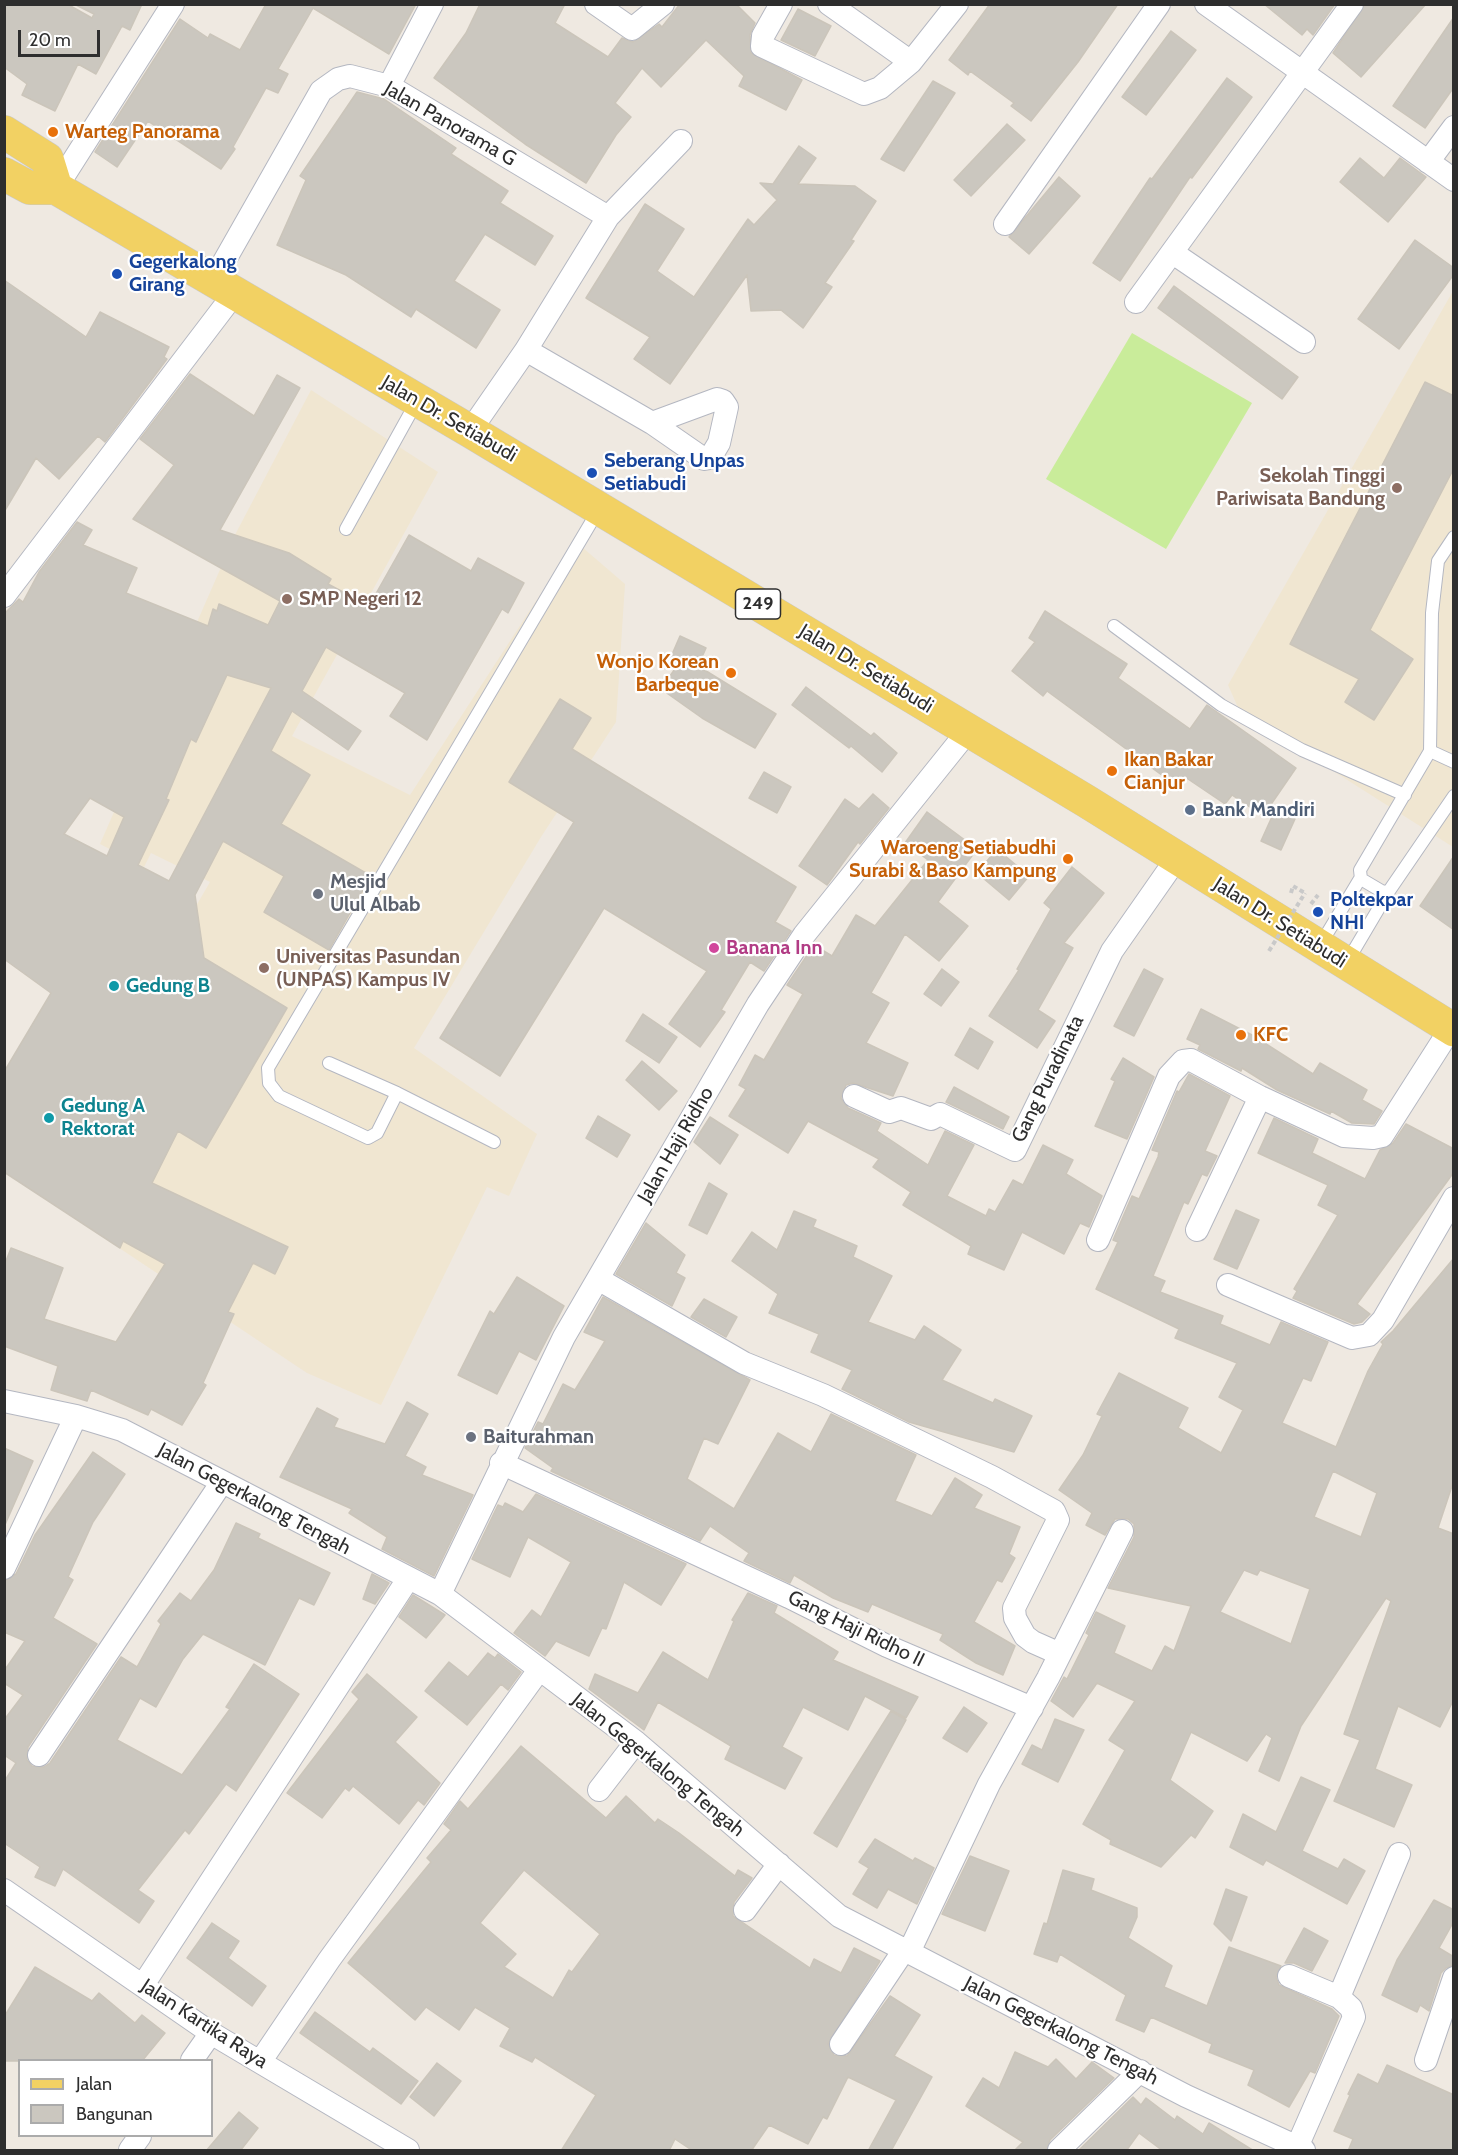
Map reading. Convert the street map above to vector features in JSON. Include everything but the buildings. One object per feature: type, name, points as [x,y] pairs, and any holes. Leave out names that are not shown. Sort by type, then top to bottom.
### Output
[{"type":"main road","points":[[4,132],[47,159],[56,188]]},
{"type":"main road","name":"Jalan Dr. Setiabudi","points":[[4,174],[30,188],[56,188],[418,400],[1177,858],[1452,1029]]},
{"type":"street","points":[[56,188],[173,4]]},
{"type":"street","points":[[389,86],[432,4]]},
{"type":"street","points":[[596,4],[633,29],[663,4]]},
{"type":"street","points":[[781,4],[763,36],[762,46],[864,94],[880,88],[911,62],[957,4]]},
{"type":"street","points":[[829,4],[911,62]]},
{"type":"street","points":[[1005,224],[1159,4]]},
{"type":"street","points":[[1206,4],[1454,180]]},
{"type":"street","points":[[1136,302],[1352,4]]},
{"type":"street","name":"Jalan Panorama G","points":[[4,596],[223,287],[321,91],[338,79],[350,76],[389,86],[609,217]]},
{"type":"street","points":[[1428,162],[1454,127]]},
{"type":"street","points":[[470,431],[526,350],[609,217],[681,141]]},
{"type":"street","points":[[1173,253],[1304,342]]},
{"type":"street","points":[[526,350],[652,423]]},
{"type":"street","name":"Jalan Haji Ridho","points":[[440,1594],[501,1463],[564,1337],[764,994],[804,935],[968,731]]},
{"type":"street","name":"Gang Puradinata","points":[[854,1096],[889,1112],[900,1108],[931,1119],[940,1114],[1015,1150],[1112,951],[1177,858]]},
{"type":"street","points":[[1098,1240],[1169,1076],[1183,1061],[1191,1060],[1260,1097],[1344,1136],[1359,1138],[1383,1136],[1452,1029]]},
{"type":"street","points":[[1197,1230],[1260,1097]]},
{"type":"street","points":[[1228,1285],[1352,1338],[1369,1335],[1383,1320],[1454,1197]]},
{"type":"street","points":[[598,1279],[744,1363],[823,1395],[992,1477],[1054,1511],[1058,1515],[1058,1520],[1014,1608],[1015,1618],[1025,1636],[1060,1654]]},
{"type":"street","name":"Jalan Gegerkalong Tengah","points":[[4,1401],[76,1416],[122,1430],[440,1594],[636,1742],[839,1916],[1140,2071],[1300,2149]]},
{"type":"street","points":[[4,1568],[76,1416]]},
{"type":"street","name":"Gang Haji Ridho II","points":[[501,1463],[789,1597],[886,1646],[1032,1708]]},
{"type":"street","points":[[39,1755],[222,1482]]},
{"type":"street","points":[[841,2044],[907,1951],[990,1784],[1032,1708],[1122,1531]]},
{"type":"street","points":[[143,1985],[408,1579]]},
{"type":"street","points":[[260,2062],[330,1960],[538,1670]]},
{"type":"street","points":[[599,1790],[636,1742]]},
{"type":"street","points":[[1339,1996],[1399,1854]]},
{"type":"street","points":[[745,1910],[779,1864]]},
{"type":"street","name":"Jalan Kartika Raya","points":[[5,1892],[211,2033],[408,2151]]},
{"type":"street","points":[[1289,1976],[1339,1996],[1351,2008],[1354,2023],[1300,2149]]},
{"type":"street","points":[[1426,2060],[1454,1978]]},
{"type":"street","points":[[193,2059],[211,2033]]},
{"type":"street","points":[[1059,2151],[1140,2071]]},
{"type":"street","points":[[130,2151],[139,2137]]},
{"type":"lane","points":[[346,529],[418,400]]},
{"type":"lane","points":[[397,1093],[376,1133],[368,1138],[279,1096],[269,1083],[268,1068],[599,508]]},
{"type":"lane","points":[[1332,956],[1360,877],[1360,870],[1430,752],[1432,613],[1438,561],[1454,537]]},
{"type":"lane","points":[[1114,626],[1221,705],[1302,750],[1405,795]]},
{"type":"lane","points":[[1430,752],[1454,762]]},
{"type":"lane","points":[[1332,956],[1389,891],[1454,796]]},
{"type":"lane","points":[[1360,877],[1383,892],[1389,891]]},
{"type":"lane","points":[[329,1063],[397,1093],[494,1142]]},
{"type":"path","points":[[1269,951],[1305,893]]},
{"type":"path","points":[[1312,905],[1318,895]]},
{"type":"shaded area","name":"Sekolah Tinggi Pariwisata Bandung","points":[[1453,291],[1453,847],[1240,712],[1228,685]]},
{"type":"shaded area","name":"Universitas Pasundan (UNPAS) Kampus IV","points":[[311,390],[438,472],[292,736],[410,795],[575,541],[625,584],[616,722],[541,837],[414,1048],[537,1134],[509,1196],[487,1187],[381,1405],[307,1373],[5,1172],[5,1072],[122,871],[196,906],[210,882],[151,853],[144,867],[100,844],[236,533]]},
{"type":"green space","points":[[1132,333],[1252,403],[1166,549],[1046,479]]},
{"type":"place","name":"Warteg Panorama","points":[[53,132]]},
{"type":"place","name":"Gegerkalong Girang","points":[[117,274]]},
{"type":"place","name":"Seberang Unpas Setiabudi","points":[[592,473]]},
{"type":"place","name":"Sekolah Tinggi Pariwisata Bandung","points":[[1397,488]]},
{"type":"place","name":"SMP Negeri 12","points":[[287,599]]},
{"type":"place","name":"Wonjo Korean Barbeque","points":[[731,673]]},
{"type":"place","name":"Ikan Bakar Cianjur","points":[[1112,771]]},
{"type":"place","name":"Bank Mandiri","points":[[1190,810]]},
{"type":"place","name":"Waroeng Setiabudhi Surabi & Baso Kampung","points":[[1068,859]]},
{"type":"place","name":"Mesjid Ulul Albab","points":[[318,894]]},
{"type":"place","name":"Poltekpar NHI","points":[[1318,912]]},
{"type":"place","name":"Banana Inn","points":[[714,948]]},
{"type":"place","name":"Universitas Pasundan (UNPAS) Kampus IV","points":[[264,968]]},
{"type":"place","name":"Gedung B","points":[[114,986]]},
{"type":"place","name":"KFC","points":[[1241,1035]]},
{"type":"place","name":"Gedung A Rektorat","points":[[49,1118]]},
{"type":"place","name":"Baiturahman","points":[[471,1437]]}]
